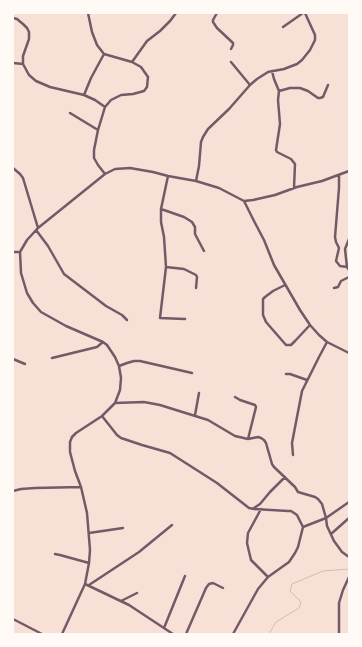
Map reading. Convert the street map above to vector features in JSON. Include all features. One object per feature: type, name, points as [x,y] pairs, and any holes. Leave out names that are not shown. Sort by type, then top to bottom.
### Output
[{"type":"street","points":[[88,13],[92,32],[97,44],[104,54],[132,62],[141,67],[146,73],[148,81],[147,87],[144,91],[115,97],[105,107],[94,150],[94,158],[105,174]]},
{"type":"street","points":[[132,62],[147,41],[160,31],[176,13]]},
{"type":"street","points":[[217,13],[213,22],[233,42],[233,45],[230,48]]},
{"type":"street","points":[[196,181],[201,142],[208,129],[229,110],[250,85],[263,75],[297,64],[310,50],[315,40],[315,34],[304,13],[283,27]]},
{"type":"street","points":[[13,18],[17,19],[23,24],[29,32],[29,39],[23,56],[23,64],[29,75],[36,81],[50,87],[84,95],[105,107]]},
{"type":"street","points":[[84,95],[104,54]]},
{"type":"street","points":[[231,62],[250,85]]},
{"type":"street","points":[[13,63],[23,64]]},
{"type":"street","points":[[272,71],[279,91],[278,100],[280,124],[276,150],[277,152],[291,159],[295,164],[294,188]]},
{"type":"street","points":[[279,91],[290,88],[300,88],[320,98],[323,97],[328,85]]},
{"type":"street","points":[[70,113],[98,130]]},
{"type":"street","points":[[13,168],[23,178],[38,228]]},
{"type":"street","points":[[62,634],[85,584],[90,550],[87,513],[70,452],[70,442],[76,433],[102,416],[115,403],[120,390],[121,378],[119,366],[107,345],[66,326],[41,312],[33,303],[26,294],[21,273],[20,252],[38,228],[105,174],[115,169],[130,168],[196,181],[219,188],[244,201],[261,199],[349,172]]},
{"type":"street","points":[[339,175],[335,237],[339,248],[336,261],[340,266],[346,267],[349,270]]},
{"type":"street","points":[[168,176],[162,209],[166,267],[160,318],[185,319]]},
{"type":"street","points":[[244,201],[264,240],[274,265],[310,325],[327,342],[349,353]]},
{"type":"street","points":[[162,209],[184,217],[192,222],[195,234],[204,251]]},
{"type":"street","points":[[36,230],[48,246],[64,274],[127,320]]},
{"type":"street","points":[[346,267],[345,250],[349,239]]},
{"type":"street","points":[[13,252],[20,252]]},
{"type":"street","points":[[166,267],[184,270],[196,275],[196,288]]},
{"type":"street","points":[[334,288],[338,287],[341,281],[349,277]]},
{"type":"street","points":[[285,285],[273,291],[263,300],[263,315],[266,322],[286,345],[290,345],[295,341],[310,325]]},
{"type":"street","points":[[52,358],[97,347],[103,342]]},
{"type":"street","points":[[293,455],[293,434],[302,391],[327,342]]},
{"type":"street","points":[[13,359],[25,364]]},
{"type":"street","points":[[119,366],[134,361],[140,361],[192,373]]},
{"type":"street","points":[[286,374],[307,380]]},
{"type":"street","points":[[195,415],[199,393]]},
{"type":"street","points":[[235,397],[255,405],[256,407],[248,439]]},
{"type":"street","points":[[115,403],[144,402],[171,408],[208,420],[235,436],[248,439],[258,437],[264,440],[272,464],[278,471],[298,492],[308,494],[318,499],[322,504],[334,541],[342,552],[349,557]]},
{"type":"street","points":[[102,416],[121,438],[136,444],[170,453],[225,489],[246,506],[254,509],[291,511],[297,515],[303,527],[298,547],[289,562],[268,577],[258,589],[233,634]]},
{"type":"street","points":[[254,509],[285,477]]},
{"type":"street","points":[[13,491],[35,488],[81,488]]},
{"type":"street","points":[[303,527],[326,518],[349,502]]},
{"type":"street","points":[[261,509],[248,533],[247,543],[253,562],[268,577]]},
{"type":"street","points":[[331,534],[349,518]]},
{"type":"street","points":[[89,585],[139,552],[172,525]]},
{"type":"street","points":[[89,533],[123,528]]},
{"type":"street","points":[[55,554],[89,563]]},
{"type":"street","points":[[164,628],[185,576]]},
{"type":"street","points":[[339,634],[339,603],[343,590],[349,579]]},
{"type":"street","points":[[186,634],[209,584],[213,583],[223,588]]},
{"type":"street","points":[[85,584],[121,601],[173,634]]},
{"type":"street","points":[[121,601],[137,593]]},
{"type":"street","points":[[13,619],[42,634]]},
{"type":"waterway","points":[[269,634],[276,622],[299,608],[301,602],[290,591],[292,584],[323,571],[349,569]]}]
